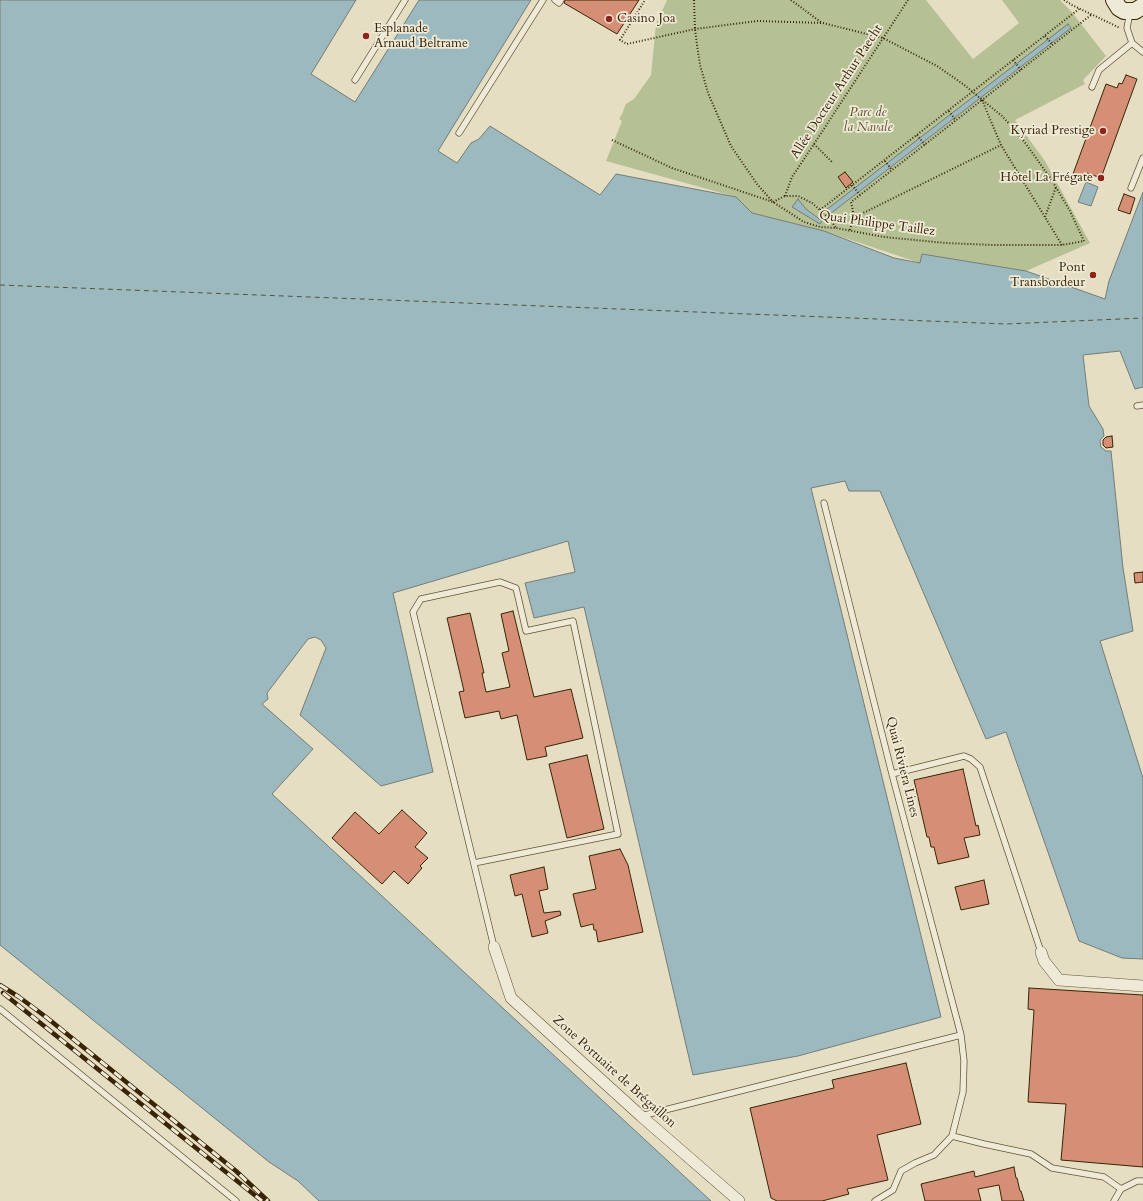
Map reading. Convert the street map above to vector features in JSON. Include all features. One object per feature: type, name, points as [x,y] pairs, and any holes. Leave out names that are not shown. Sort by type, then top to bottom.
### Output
[{"type":"main road","points":[[1113,1],[1124,11],[1140,9]]},
{"type":"street","name":"Zone Portuaire de Brégaillon","points":[[494,947],[510,998],[641,1116],[739,1201]]},
{"type":"street","points":[[1040,952],[1044,961],[1059,980],[1143,986]]},
{"type":"lane","points":[[354,80],[405,0]]},
{"type":"lane","points":[[459,133],[543,0]]},
{"type":"lane","points":[[555,0],[559,3],[561,0]]},
{"type":"lane","points":[[1140,9],[1127,28],[1132,43],[1143,52]]},
{"type":"lane","points":[[1092,87],[1099,70],[1132,43]]},
{"type":"lane","points":[[1131,188],[1143,158]]},
{"type":"lane","name":"Quai Riviera Lines","points":[[824,503],[892,774],[961,1035],[964,1061],[963,1092],[952,1136]]},
{"type":"lane","points":[[474,863],[618,834],[573,621],[526,631],[516,588],[500,582],[421,599],[413,612],[494,947]]},
{"type":"lane","points":[[892,774],[964,756],[971,759],[980,767],[1040,952]]},
{"type":"lane","points":[[0,1009],[236,1201]]},
{"type":"lane","points":[[641,1116],[961,1035]]},
{"type":"lane","points":[[875,1201],[893,1190],[902,1171],[915,1163],[934,1155],[952,1136],[1031,1154],[1052,1168],[1104,1177],[1120,1189]]},
{"type":"lane","points":[[1114,1201],[1120,1189],[1137,1181],[1143,1181]]},
{"type":"path","points":[[645,0],[620,40],[627,44],[695,29],[757,21],[823,23],[883,38],[937,66],[963,84],[1002,116],[1026,144],[1056,187],[1045,217]]},
{"type":"path","points":[[694,0],[695,29],[702,71],[708,93],[731,146],[773,202],[785,196],[798,196],[820,210],[829,218],[836,228]]},
{"type":"path","points":[[791,0],[823,23]]},
{"type":"path","name":"Allée Docteur Arthur Paecht","points":[[785,196],[792,177],[908,0]]},
{"type":"path","points":[[1064,0],[1079,9],[1120,28],[1127,28]]},
{"type":"path","points":[[820,210],[1079,9]]},
{"type":"path","points":[[850,230],[853,218],[851,202],[956,121],[981,99],[1091,15]]},
{"type":"path","points":[[1045,36],[1053,45]]},
{"type":"path","points":[[1013,60],[1020,70]]},
{"type":"path","points":[[981,99],[1001,145],[1062,245]]},
{"type":"path","points":[[949,111],[956,121]]},
{"type":"path","points":[[917,135],[924,145]]},
{"type":"path","name":"Quai Philippe Taillez","points":[[612,140],[672,168],[773,202],[804,222],[884,237],[946,243],[994,245],[1062,245],[1084,241],[1070,211],[1056,187]]},
{"type":"path","points":[[814,144],[833,163]]},
{"type":"path","points":[[853,218],[1001,145]]},
{"type":"path","points":[[885,161],[892,170]]},
{"type":"path","points":[[852,185],[860,195]]},
{"type":"green space","name":"Parc de la Navale","points":[[667,0],[926,0],[973,59],[1019,23],[1002,0],[1060,0],[1071,11],[1106,56],[1083,80],[1085,84],[1015,120],[1045,161],[1090,243],[1026,271],[922,254],[920,263],[824,231],[752,213],[736,197],[606,161],[622,121],[619,119],[626,104],[634,99],[651,75],[656,24]]},
{"type":"water","points":[[0,0],[356,0],[311,74],[355,102],[419,0],[531,0],[438,151],[457,163],[471,143],[479,139],[490,126],[600,195],[616,174],[736,197],[752,213],[824,231],[894,258],[920,263],[922,254],[1026,271],[1105,299],[1109,281],[1143,192],[1143,387],[1135,389],[1120,351],[1083,355],[1089,406],[1103,429],[1104,436],[1100,440],[1101,447],[1106,451],[1111,451],[1123,568],[1133,631],[1100,641],[1143,778],[1143,959],[1122,958],[1079,941],[1006,732],[986,739],[880,491],[849,491],[845,481],[811,488],[941,1017],[798,1056],[693,1075],[584,607],[534,618],[525,583],[575,572],[568,541],[393,593],[433,772],[381,786],[300,715],[326,648],[321,640],[315,637],[308,639],[267,693],[268,699],[262,704],[313,749],[272,794],[711,1201],[319,1201],[298,1181],[269,1162],[0,945]]},
{"type":"water","points":[[1068,24],[1071,28],[830,214],[826,210]]},
{"type":"water","points":[[1086,182],[1098,187],[1091,206],[1078,202]]},
{"type":"water","points":[[798,199],[806,209],[822,221],[820,224],[792,207]]},
{"type":"building","name":"Casino Joa","points":[[565,0],[639,0],[617,34],[564,3]]},
{"type":"building","name":"Kyriad Prestige","points":[[1126,75],[1137,79],[1101,178],[1087,173],[1085,178],[1073,174],[1106,84],[1117,88],[1119,83],[1122,84]]},
{"type":"building","points":[[845,172],[853,182],[846,188],[838,177]]},
{"type":"building","points":[[1124,194],[1135,198],[1130,214],[1118,210]]},
{"type":"building","points":[[1112,436],[1113,447],[1106,448],[1103,445],[1103,440],[1106,437]]},
{"type":"building","points":[[1143,572],[1143,582],[1135,583],[1134,573]]},
{"type":"building","points":[[513,611],[534,697],[571,689],[583,738],[545,747],[547,756],[527,760],[517,715],[501,719],[499,711],[465,718],[459,692],[464,691],[447,618],[470,613],[484,673],[482,673],[486,692],[510,687],[502,653],[509,651],[501,614]]},
{"type":"building","points":[[587,755],[604,829],[567,838],[549,764]]},
{"type":"building","points":[[963,769],[976,826],[978,825],[980,835],[964,838],[969,857],[938,864],[934,847],[931,847],[929,837],[927,837],[914,780]]},
{"type":"building","points":[[402,810],[427,833],[415,847],[428,858],[420,866],[422,868],[408,884],[394,871],[382,884],[332,838],[355,812],[379,834]]},
{"type":"building","points":[[620,849],[628,865],[643,932],[598,942],[596,930],[594,930],[593,924],[581,927],[573,894],[596,889],[589,856]]},
{"type":"building","points":[[544,867],[548,889],[539,891],[544,913],[560,911],[561,915],[545,921],[548,933],[532,937],[522,894],[515,896],[510,875]]},
{"type":"building","points":[[984,880],[989,904],[961,910],[955,887]]},
{"type":"building","points":[[1029,988],[1143,995],[1143,1167],[1061,1160],[1066,1104],[1028,1102],[1034,1010],[1028,1009]]},
{"type":"building","points":[[906,1063],[921,1124],[877,1135],[888,1180],[847,1189],[849,1194],[822,1201],[777,1201],[771,1198],[750,1108],[834,1088],[832,1080]]},
{"type":"building","points":[[1014,1167],[1024,1201],[1002,1201],[999,1185],[978,1189],[981,1201],[925,1201],[921,1184],[974,1171],[975,1177]]},
{"type":"ferry route","points":[[0,285],[1006,324],[1143,318]]},
{"type":"railway","points":[[0,985],[46,1017],[236,1171],[268,1201]]},
{"type":"railway","points":[[3,993],[262,1201]]},
{"type":"place","name":"Casino Joa","points":[[609,19]]},
{"type":"place","name":"Esplanade Arnaud Beltrame","points":[[366,36]]},
{"type":"place","name":"Kyriad Prestige","points":[[1103,131]]},
{"type":"place","name":"Hôtel La Frégate","points":[[1101,178]]},
{"type":"place","name":"Pont Transbordeur","points":[[1093,275]]}]
